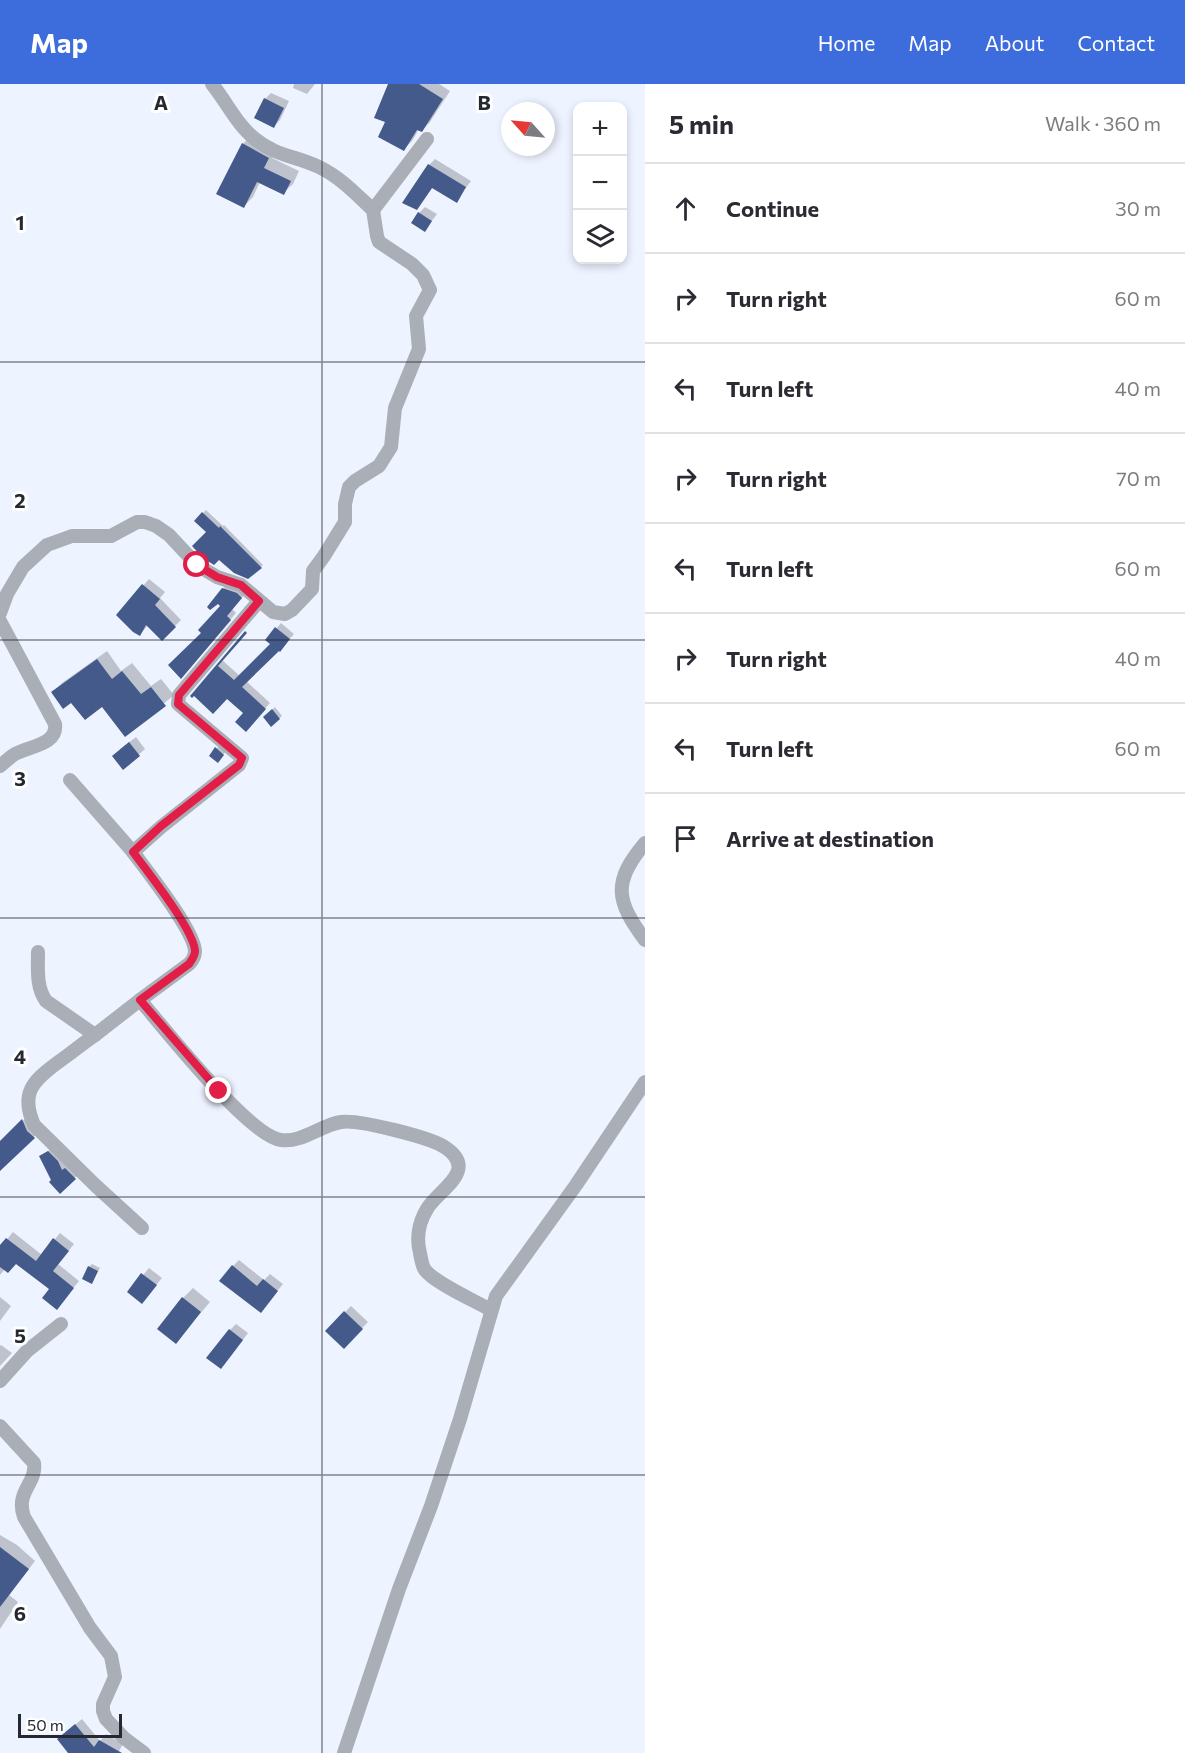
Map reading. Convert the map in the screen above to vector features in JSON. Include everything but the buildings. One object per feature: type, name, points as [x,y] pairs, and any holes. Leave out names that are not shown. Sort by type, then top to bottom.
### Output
[{"type":"street","points":[[0,613],[7,594],[23,567],[47,545],[72,536],[111,536],[137,522],[145,522],[169,535],[197,565],[217,577],[241,585],[273,612],[285,614],[308,595],[313,586],[313,571],[344,525],[349,486],[380,466],[391,447],[394,408],[419,349],[416,316],[430,290],[423,275],[412,264],[380,242],[375,228],[373,210],[334,176],[311,164],[274,152],[257,141],[241,125],[212,84]]},
{"type":"street","points":[[373,210],[427,139]]},
{"type":"street","points":[[133,852],[161,826],[241,762],[241,756],[178,704],[177,699],[259,601]]},
{"type":"street","points":[[0,621],[56,729],[53,737],[46,742],[13,755],[0,766]]},
{"type":"street","points":[[70,780],[133,852],[184,924],[195,950],[189,964],[38,1078],[30,1088],[28,1112],[33,1125],[142,1228]]},
{"type":"street","points":[[645,843],[635,855],[623,878],[621,895],[629,919],[645,940]]},
{"type":"street","points":[[38,952],[39,990],[46,1001],[95,1035]]},
{"type":"street","points":[[140,1000],[219,1091],[263,1133],[280,1140],[297,1139],[340,1122],[354,1121],[445,1146],[454,1155],[458,1172],[456,1179],[427,1208],[419,1228],[418,1244],[424,1269],[434,1278],[491,1310]]},
{"type":"street","points":[[344,1753],[399,1589],[431,1506],[460,1419],[496,1296],[576,1185],[645,1082]]},
{"type":"street","points":[[0,1381],[27,1351],[61,1324]]},
{"type":"street","points":[[0,1426],[34,1462],[33,1472],[20,1503],[24,1517],[90,1628],[111,1656],[115,1677],[103,1704],[106,1719],[123,1738],[144,1753]]},
{"type":"route","points":[[197,565],[208,573],[248,589],[259,601],[177,699],[178,704],[242,758],[239,765],[161,826],[133,852],[184,924],[195,950],[189,964],[140,1000],[219,1091]]}]
